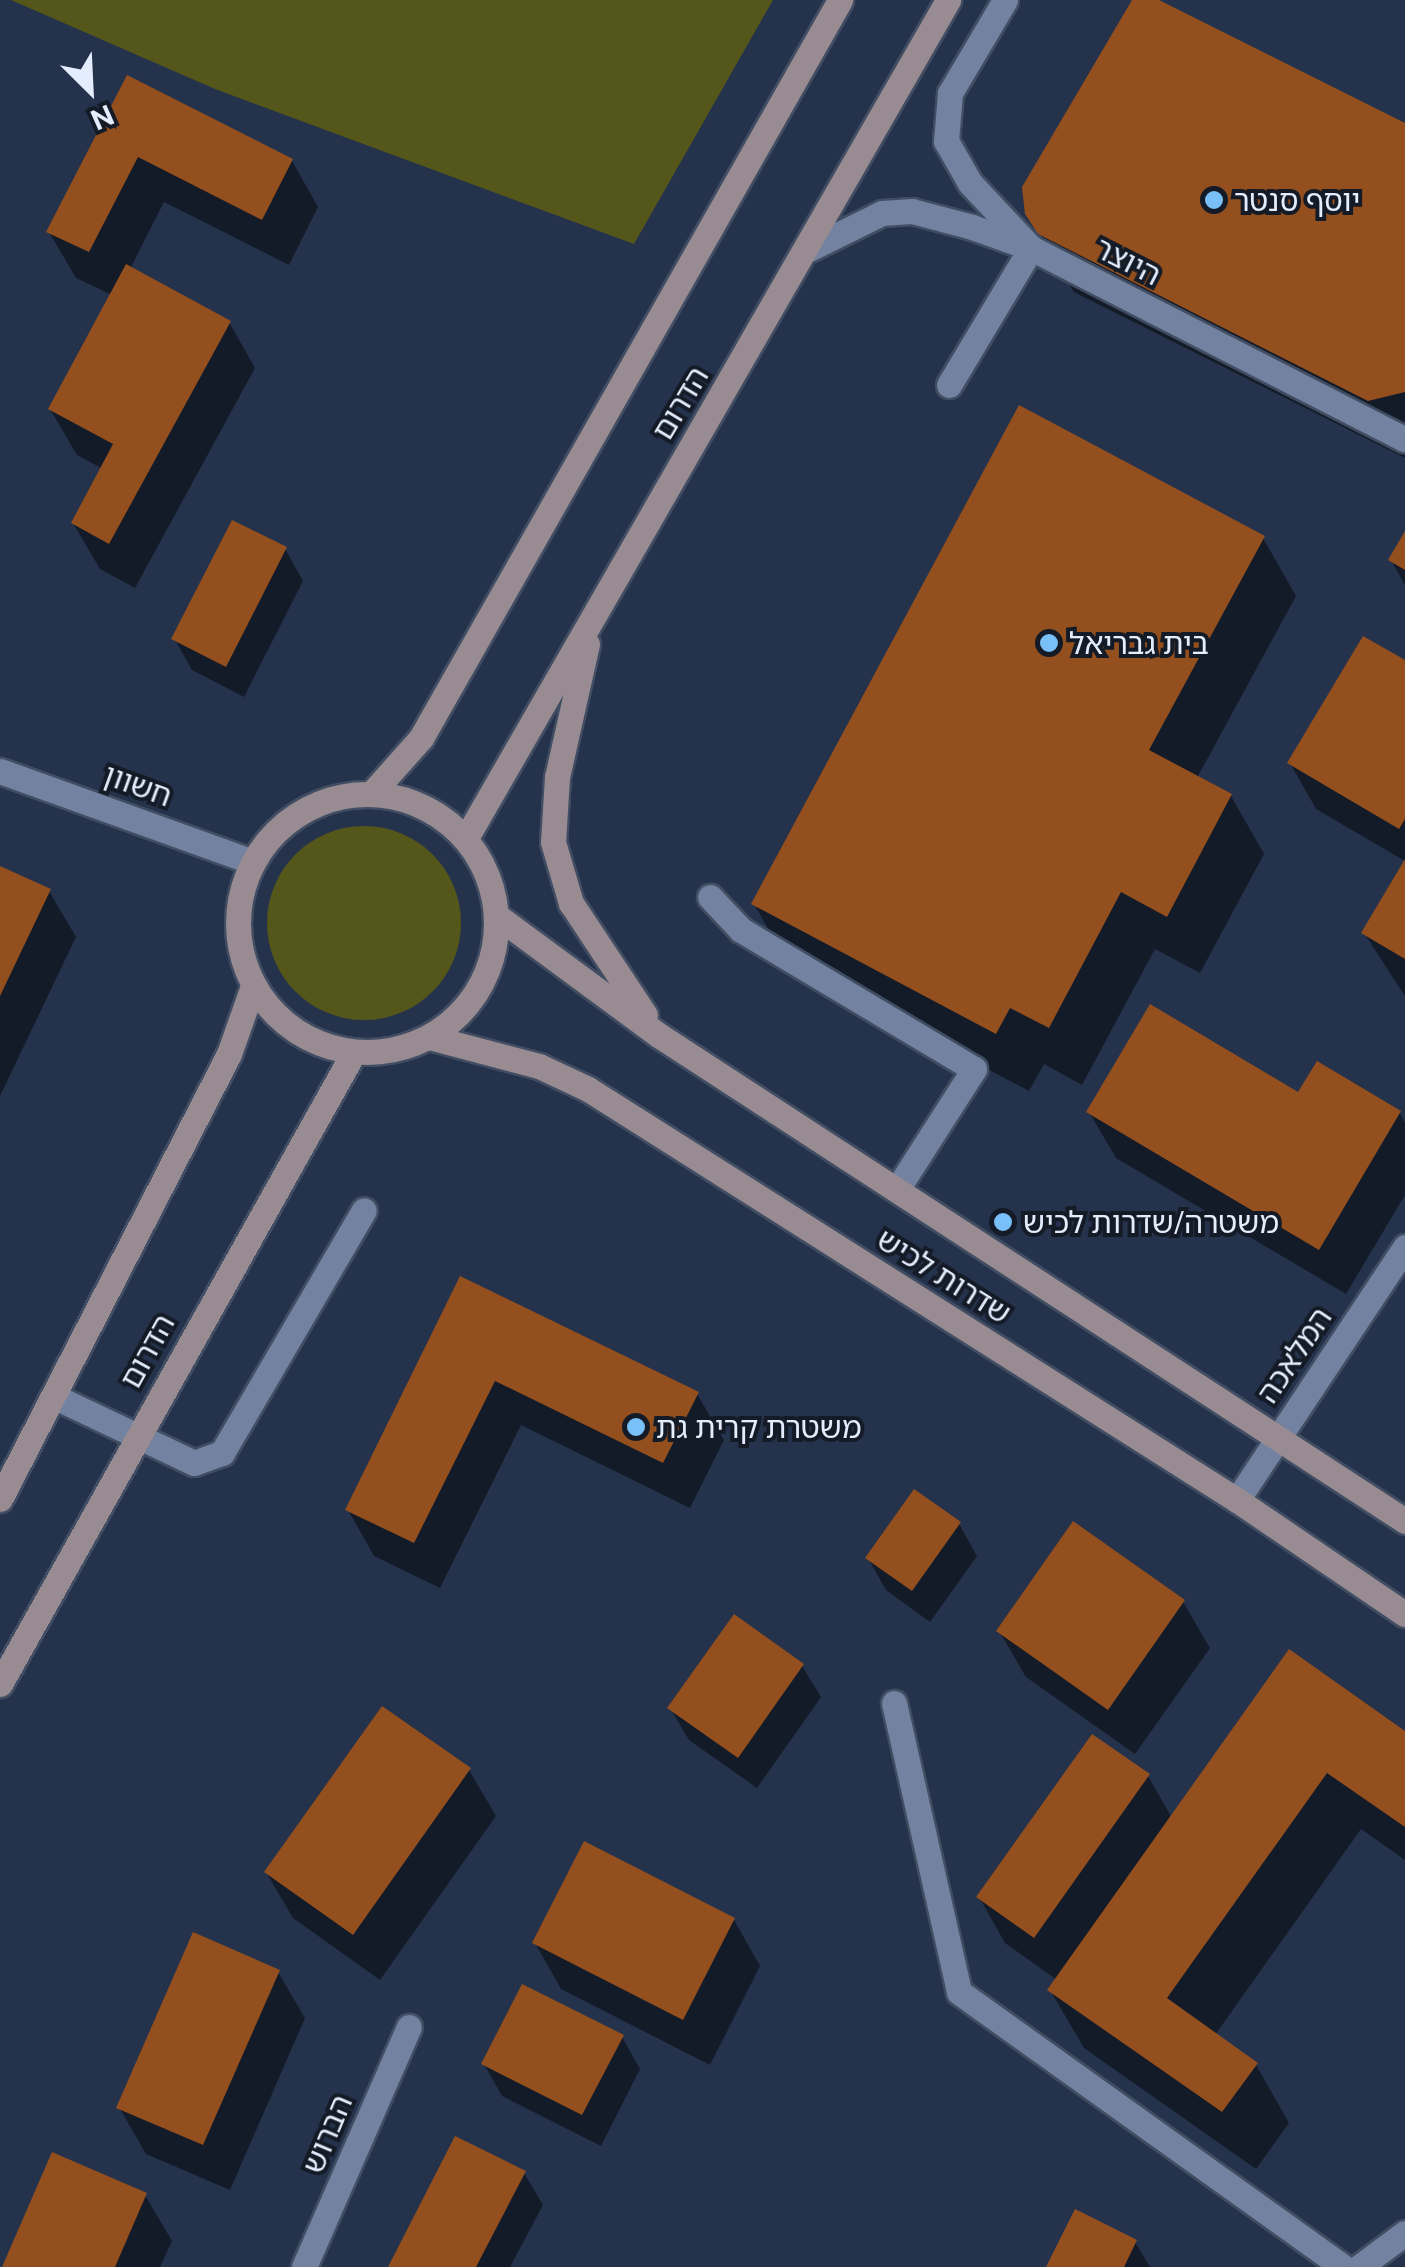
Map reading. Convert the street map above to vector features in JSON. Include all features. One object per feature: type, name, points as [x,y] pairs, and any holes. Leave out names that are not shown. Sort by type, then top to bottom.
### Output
[{"type":"main road","name":"הדרום","points":[[372,793],[422,738],[840,0]]},
{"type":"main road","name":"הדרום","points":[[466,838],[809,249],[948,0]]},
{"type":"main road","points":[[593,614],[556,777],[553,842],[570,904],[660,1036]]},
{"type":"main road","points":[[372,793],[423,807],[466,838],[488,875],[497,916],[487,973],[472,998],[428,1037],[354,1052],[295,1031],[253,986],[239,945],[239,903],[253,862],[274,833],[302,810],[372,793]]},
{"type":"main road","name":"שדרות לכיש","points":[[497,916],[660,1036],[1280,1434],[1405,1521]]},
{"type":"main road","name":"הדרום","points":[[3,1488],[229,1054],[253,986]]},
{"type":"main road","name":"שדרות לכיש","points":[[428,1037],[539,1066],[588,1089],[1237,1500],[1405,1614]]},
{"type":"main road","name":"הדרום","points":[[0,1684],[354,1052]]},
{"type":"street","points":[[949,385],[1030,248],[970,183],[946,140],[950,93],[1005,0]]},
{"type":"street","name":"היוצר","points":[[809,249],[879,214],[912,211],[1030,248],[1405,440]]},
{"type":"street","name":"חשוון","points":[[0,771],[253,862]]},
{"type":"street","points":[[710,897],[741,930],[974,1069],[898,1188]]},
{"type":"street","points":[[53,1396],[194,1462],[222,1453],[364,1210]]},
{"type":"street","name":"המלאכה","points":[[1237,1500],[1405,1246]]},
{"type":"street","points":[[894,1703],[959,1992],[1343,2267]]},
{"type":"street","name":"הברוש","points":[[304,2267],[408,2027]]},
{"type":"street","points":[[1359,2267],[1405,2234]]},
{"type":"shaded area","points":[[11,0],[773,0],[634,244],[215,89]]},
{"type":"shaded area","points":[[364,826],[401,834],[432,855],[453,886],[461,923],[453,960],[432,991],[401,1012],[364,1020],[327,1012],[296,991],[275,960],[267,923],[275,886],[296,855],[327,834]]},
{"type":"building","name":"יוסף סנטר","points":[[1132,0],[1159,0],[1405,123],[1405,392],[1368,401],[1038,234],[1025,214],[1022,187]]},
{"type":"building","points":[[127,75],[293,159],[262,220],[138,157],[89,252],[46,232]]},
{"type":"building","points":[[126,264],[231,321],[109,544],[71,523],[113,444],[48,409]]},
{"type":"building","name":"בית גבריאל","points":[[1019,405],[1265,536],[1149,750],[1232,794],[1167,917],[1121,892],[1049,1028],[1010,1008],[996,1034],[751,904]]},
{"type":"building","points":[[232,520],[287,547],[226,667],[171,639]]},
{"type":"building","points":[[1405,531],[1405,570],[1388,560]]},
{"type":"building","points":[[1363,636],[1405,660],[1405,819],[1399,829],[1287,763]]},
{"type":"building","points":[[1405,859],[1405,959],[1361,933]]},
{"type":"building","points":[[0,866],[51,889],[0,996]]},
{"type":"building","points":[[1150,1004],[1298,1092],[1317,1061],[1401,1111],[1319,1250],[1086,1112]]},
{"type":"building","name":"משטרת קרית גת","points":[[460,1276],[699,1392],[663,1463],[495,1381],[414,1543],[345,1510]]},
{"type":"building","points":[[914,1489],[961,1522],[912,1591],[865,1558]]},
{"type":"building","points":[[1073,1521],[1185,1600],[1108,1710],[996,1631]]},
{"type":"building","points":[[734,1614],[804,1664],[738,1758],[667,1708]]},
{"type":"building","points":[[1289,1649],[1405,1731],[1405,1827],[1327,1773],[1167,1998],[1258,2063],[1222,2112],[1047,1990]]},
{"type":"building","points":[[382,1706],[471,1768],[353,1935],[264,1872]]},
{"type":"building","points":[[1092,1734],[1150,1774],[1034,1938],[976,1897]]},
{"type":"building","points":[[584,1841],[735,1918],[683,2020],[532,1943]]},
{"type":"building","points":[[193,1932],[280,1970],[203,2145],[116,2108]]},
{"type":"building","points":[[522,1984],[624,2035],[582,2115],[481,2064]]},
{"type":"building","points":[[455,2136],[526,2171],[476,2267],[388,2267]]},
{"type":"building","points":[[52,2152],[147,2193],[115,2267],[2,2267]]},
{"type":"building","points":[[1075,2209],[1137,2240],[1124,2267],[1046,2267]]},
{"type":"place","name":"יוסף סנטר","points":[[1214,200]]},
{"type":"place","name":"בית גבריאל","points":[[1049,643]]},
{"type":"place","name":"משטרה/שדרות לכיש","points":[[1003,1222]]},
{"type":"place","name":"משטרת קרית גת","points":[[636,1427]]}]
